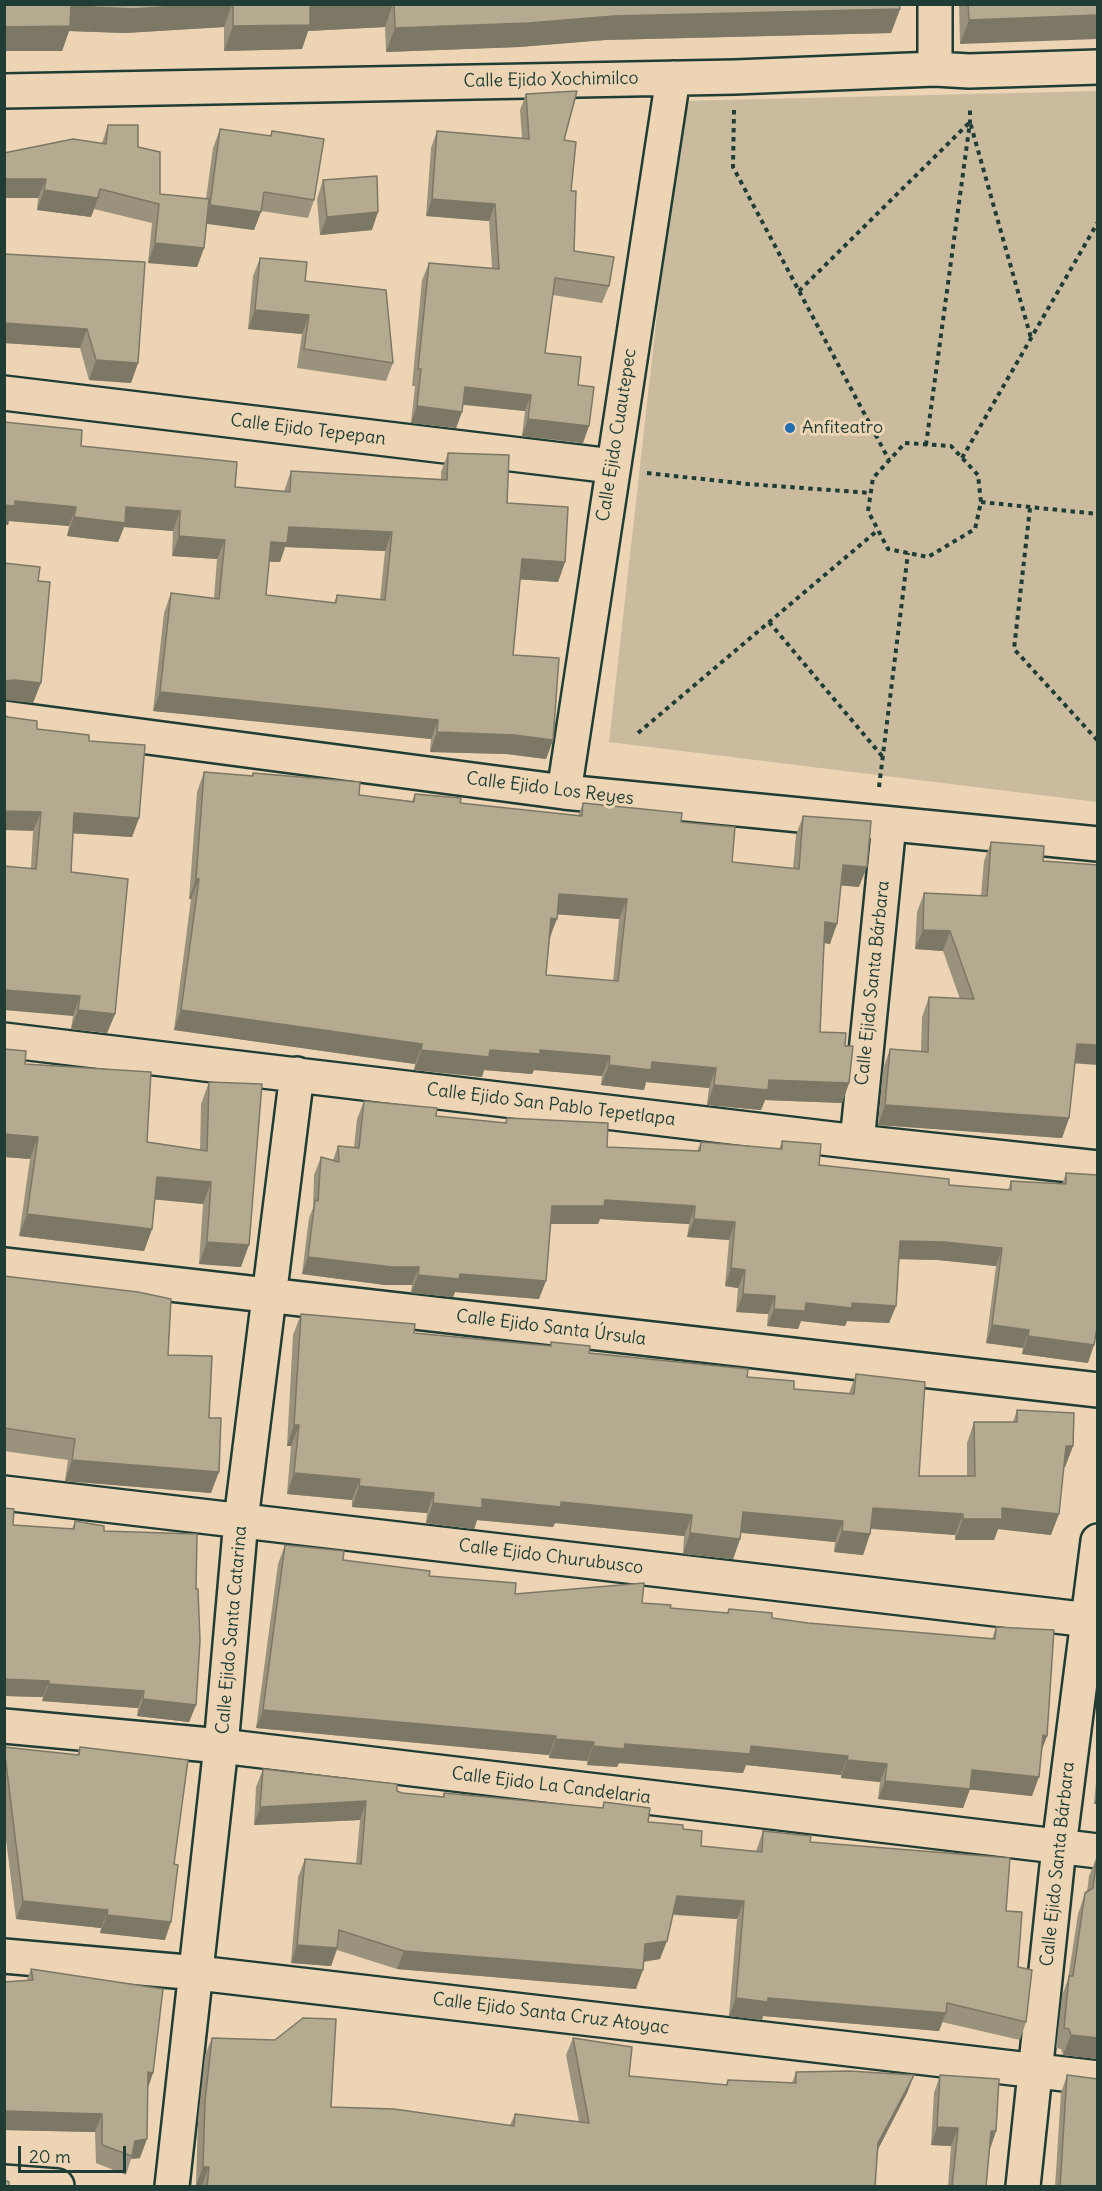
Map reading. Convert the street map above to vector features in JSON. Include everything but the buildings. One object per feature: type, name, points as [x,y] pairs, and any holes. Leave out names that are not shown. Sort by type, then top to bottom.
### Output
[{"type":"street","points":[[935,4],[935,69]]},
{"type":"street","name":"Calle Ejido Xochimilco","points":[[4,91],[735,77],[935,69],[969,71],[1098,68]]},
{"type":"street","name":"Calle Ejido Cuautepec","points":[[564,792],[673,78]]},
{"type":"street","name":"Calle Ejido Tepepan","points":[[4,393],[612,466]]},
{"type":"street","name":"Calle Ejido Los Reyes","points":[[4,717],[564,792],[1098,844]]},
{"type":"street","name":"Calle Ejido Santa Bárbara","points":[[856,1142],[882,824]]},
{"type":"street","name":"Calle Ejido San Pablo Tepetlapa","points":[[4,1040],[856,1142],[1098,1168]]},
{"type":"street","name":"Calle Ejido Santa Catarina","points":[[172,2187],[198,1973],[241,1520],[297,1074]]},
{"type":"street","name":"Calle Ejido Santa Úrsula","points":[[4,1265],[1098,1390]]},
{"type":"street","name":"Calle Ejido Churubusco","points":[[4,1493],[1093,1621]]},
{"type":"street","name":"Calle Ejido Santa Bárbara","points":[[1023,2187],[1059,1847],[1093,1621],[1098,1541]]},
{"type":"street","name":"Calle Ejido La Candelaria","points":[[4,1726],[221,1746],[1098,1851]]},
{"type":"street","name":"Calle Ejido Santa Cruz Atoyac","points":[[4,1956],[198,1973],[1098,2078]]},
{"type":"street","points":[[4,2182],[57,2187]]},
{"type":"path","points":[[926,445],[970,122],[969,71]]},
{"type":"path","points":[[735,77],[733,167],[889,460]]},
{"type":"path","points":[[799,291],[970,122]]},
{"type":"path","points":[[970,122],[1031,338]]},
{"type":"path","points":[[962,458],[1098,222]]},
{"type":"path","points":[[905,443],[951,446],[962,458],[978,475],[981,502],[975,529],[928,557],[888,549],[868,512],[873,478],[905,443]]},
{"type":"path","points":[[612,466],[652,474],[870,493]]},
{"type":"path","points":[[981,502],[1098,514]]},
{"type":"path","points":[[1030,508],[1014,649],[1098,741]]},
{"type":"path","points":[[638,733],[878,530]]},
{"type":"path","points":[[882,824],[882,756],[908,553]]},
{"type":"path","points":[[769,621],[882,756]]},
{"type":"shaded area","points":[[1097,91],[1097,802],[609,742],[681,101]]},
{"type":"place","name":"Anfiteatro","points":[[790,428]]}]
